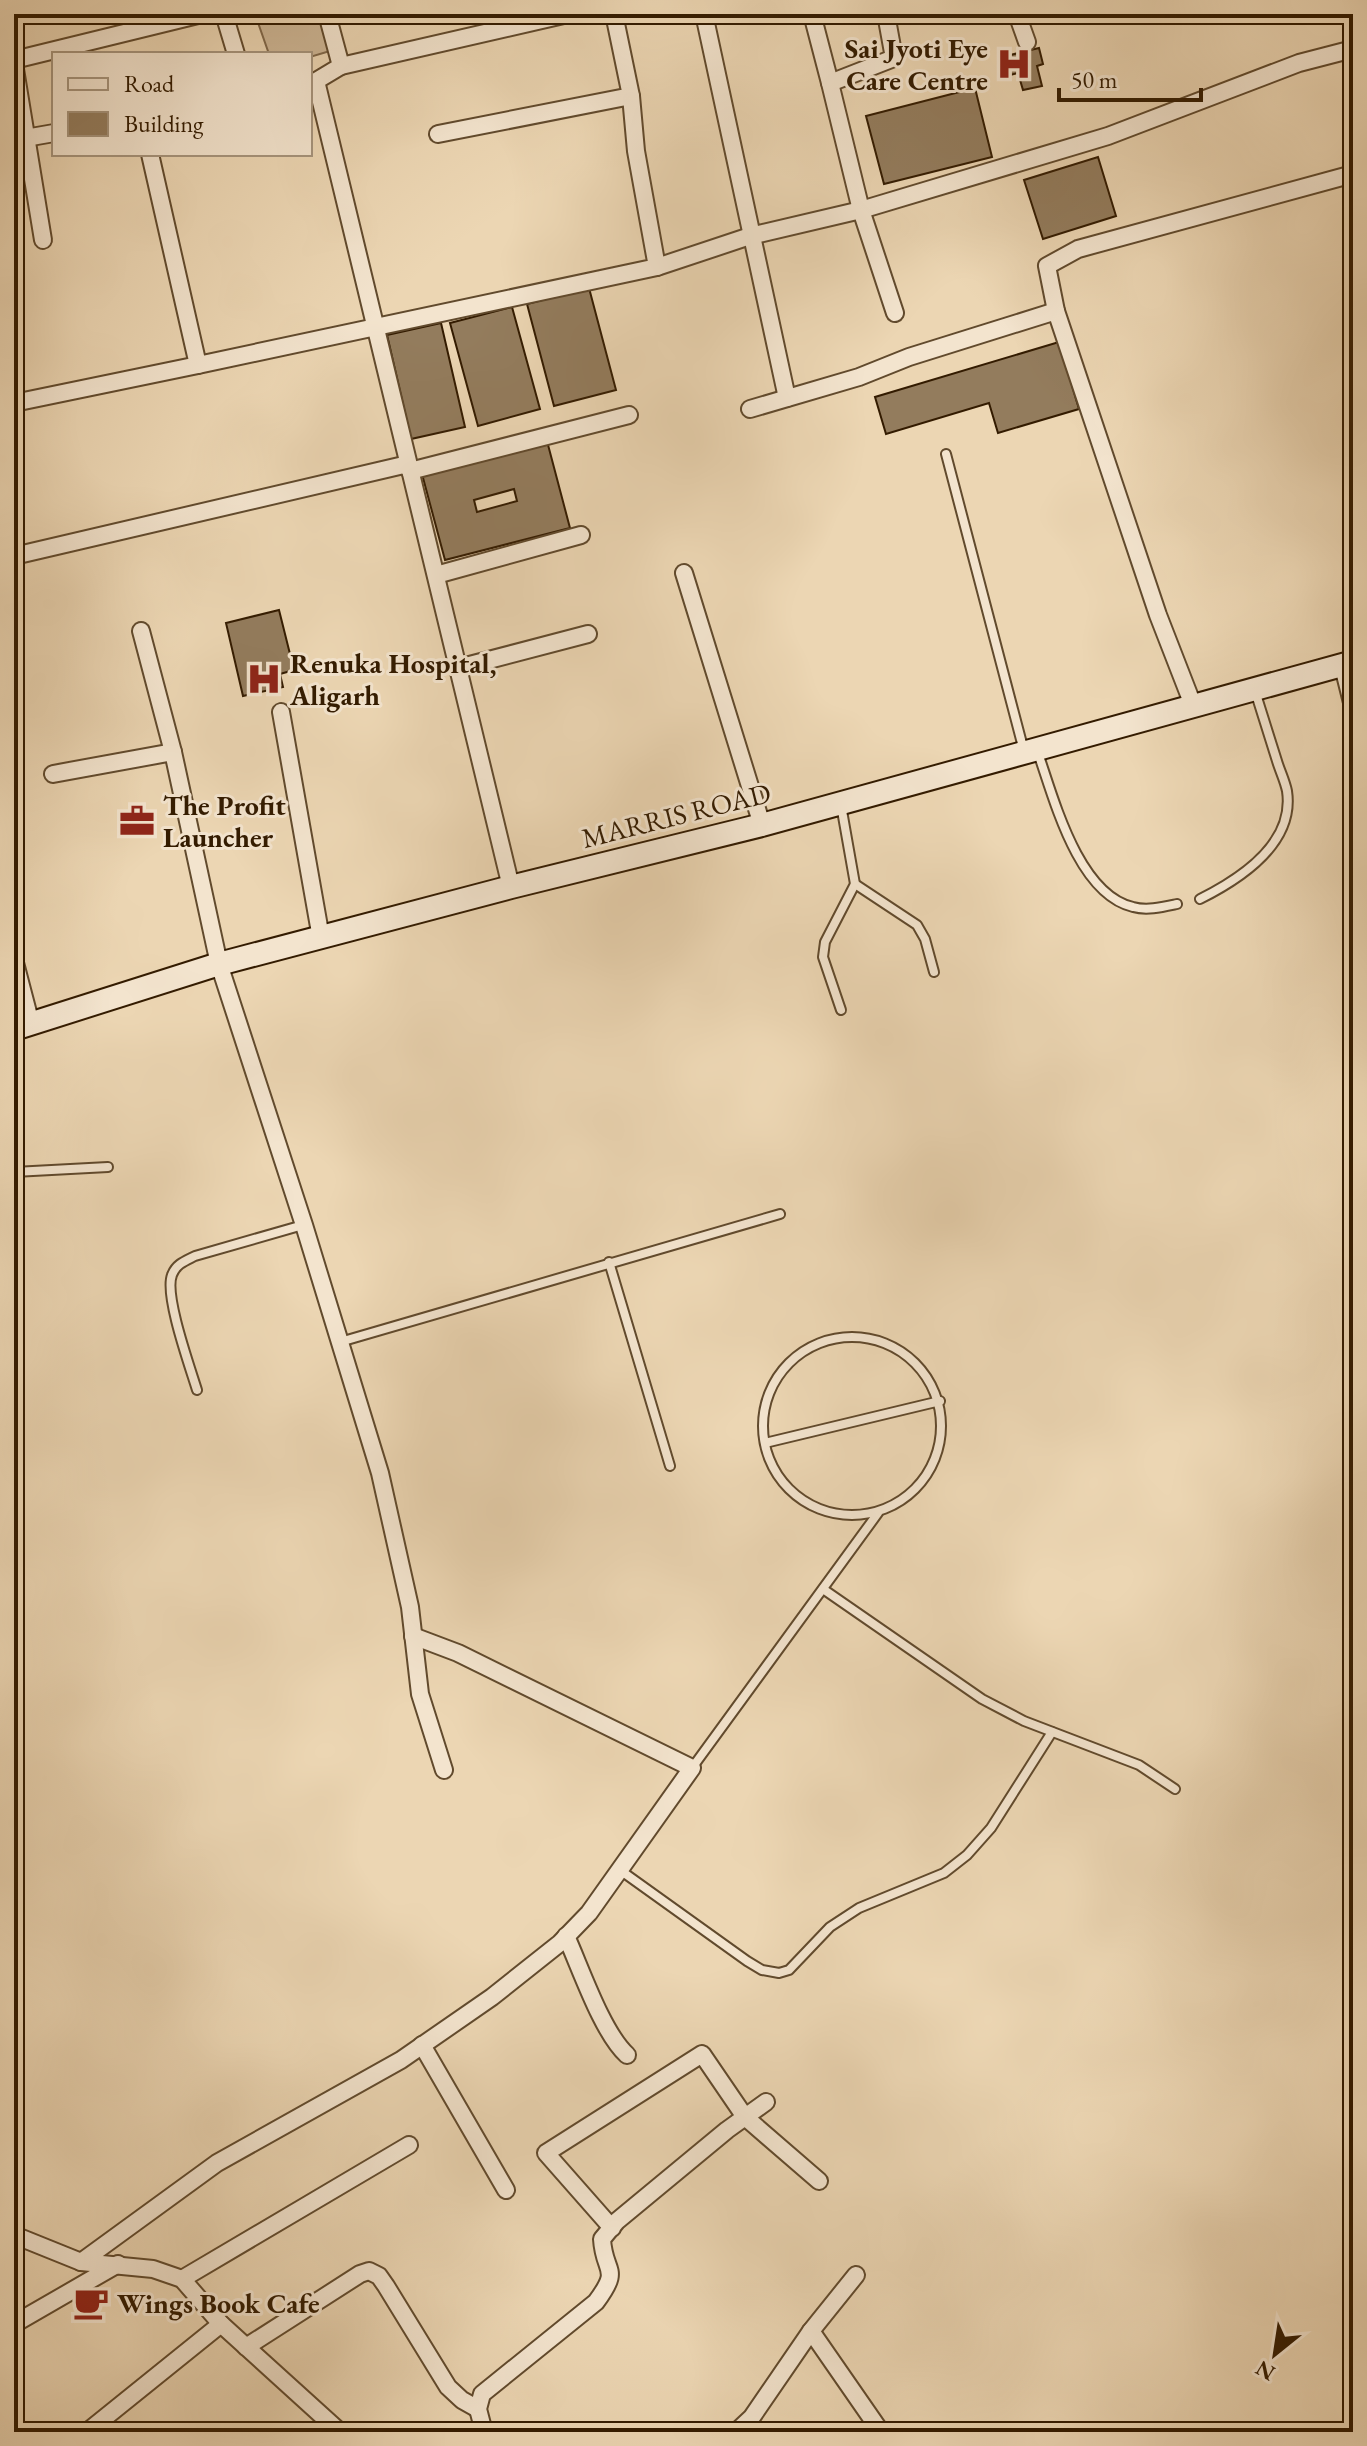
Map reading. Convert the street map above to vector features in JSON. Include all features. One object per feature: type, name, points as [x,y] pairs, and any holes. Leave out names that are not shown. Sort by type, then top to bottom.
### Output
[{"type":"street","points":[[43,240],[21,139],[14,61],[202,14]]},
{"type":"street","points":[[224,14],[235,52]]},
{"type":"street","points":[[327,14],[341,66]]},
{"type":"street","points":[[511,887],[313,81],[341,66],[568,14]]},
{"type":"street","points":[[614,14],[631,96],[636,151],[657,267]]},
{"type":"street","points":[[704,14],[787,398]]},
{"type":"street","points":[[812,14],[861,210],[895,313]]},
{"type":"street","points":[[830,83],[894,58],[886,14]]},
{"type":"street","points":[[1017,14],[1027,42]]},
{"type":"street","points":[[14,403],[657,267],[750,236],[861,210],[1108,136],[1299,63],[1353,49]]},
{"type":"street","points":[[438,134],[631,96]]},
{"type":"street","points":[[21,139],[52,133]]},
{"type":"street","points":[[150,156],[198,365]]},
{"type":"street","points":[[1193,705],[1158,615],[1056,311],[1047,266],[1078,249],[1353,174]]},
{"type":"street","points":[[750,409],[1056,311]]},
{"type":"street","points":[[14,556],[629,415]]},
{"type":"street","points":[[436,575],[581,535]]},
{"type":"street","points":[[684,573],[762,825]]},
{"type":"street","points":[[141,631],[173,752],[219,964],[380,1473],[410,1607],[420,1694],[444,1770]]},
{"type":"street","points":[[458,668],[588,634]]},
{"type":"street","name":"MARRIS ROAD","points":[[22,1026],[219,964],[762,825],[1346,664]]},
{"type":"street","points":[[281,712],[321,938]]},
{"type":"street","points":[[53,774],[173,752]]},
{"type":"street","points":[[14,959],[22,1026]]},
{"type":"street","points":[[81,2262],[217,2163],[401,2060],[492,1997],[589,1913],[692,1768],[458,1653],[413,1636]]},
{"type":"street","points":[[566,1936],[600,2011],[619,2048],[627,2055]]},
{"type":"street","points":[[422,2045],[506,2190]]},
{"type":"street","points":[[612,2228],[546,2153],[702,2054],[745,2117],[819,2181]]},
{"type":"street","points":[[484,2432],[478,2409],[482,2394],[596,2302],[610,2284],[612,2273],[602,2248],[602,2239],[766,2102]]},
{"type":"street","points":[[182,2279],[409,2145]]},
{"type":"street","points":[[14,2235],[81,2262],[153,2269],[182,2279],[221,2324],[340,2432]]},
{"type":"street","points":[[14,2324],[118,2264]]},
{"type":"street","points":[[246,2347],[369,2271],[379,2276],[386,2286],[448,2387],[478,2409]]},
{"type":"street","points":[[736,2432],[752,2417],[811,2331],[856,2275]]},
{"type":"street","points":[[92,2430],[221,2324]]},
{"type":"street","points":[[811,2331],[881,2432]]},
{"type":"lane","points":[[946,454],[1030,750],[1082,864],[1104,889],[1131,907],[1144,909],[1177,904]]},
{"type":"lane","points":[[1346,664],[1353,723]]},
{"type":"lane","points":[[1200,899],[1235,882],[1257,863],[1276,841],[1283,825],[1287,792],[1255,691]]},
{"type":"lane","points":[[840,804],[855,884],[825,942],[823,957],[841,1010]]},
{"type":"lane","points":[[855,884],[917,925],[925,939],[934,972]]},
{"type":"lane","points":[[14,1172],[108,1167]]},
{"type":"lane","points":[[340,1342],[780,1214]]},
{"type":"lane","points":[[197,1390],[173,1307],[172,1274],[180,1263],[195,1256],[304,1225]]},
{"type":"lane","points":[[609,1262],[670,1466]]},
{"type":"lane","points":[[862,1336],[896,1346],[923,1369],[940,1401],[943,1436],[932,1469],[910,1496],[878,1513],[843,1516],[809,1505],[782,1482],[769,1463],[765,1443],[762,1416],[773,1382],[795,1355],[827,1339],[862,1336]]},
{"type":"lane","points":[[765,1443],[940,1401]]},
{"type":"lane","points":[[692,1768],[878,1513]]},
{"type":"lane","points":[[823,1589],[982,1699],[1024,1721],[1139,1765],[1175,1789]]},
{"type":"lane","points":[[620,1870],[755,1966],[779,1973],[789,1970],[830,1927],[859,1908],[944,1873],[967,1855],[991,1828],[1052,1732]]},
{"type":"shaded area","points":[[255,14],[328,14],[330,51],[312,56],[312,52],[268,52]]},
{"type":"building","points":[[1039,48],[1043,64],[1037,66],[1042,86],[1023,90],[1018,73],[1006,76],[1002,57]]},
{"type":"building","points":[[975,88],[992,157],[884,184],[866,116]]},
{"type":"building","points":[[1098,157],[1116,216],[1043,239],[1024,180]]},
{"type":"building","points":[[589,288],[616,390],[554,406],[527,304]]},
{"type":"building","points":[[512,307],[540,409],[478,426],[450,323]]},
{"type":"building","points":[[441,323],[465,427],[411,439],[387,335]]},
{"type":"building","points":[[1059,342],[1079,409],[998,433],[989,403],[886,434],[875,397]]},
{"type":"building","points":[[547,441],[570,528],[445,560],[422,474]],"holes":[[[514,489],[517,501],[477,512],[474,500]]]},
{"type":"building","points":[[279,610],[294,670],[280,674],[283,687],[243,696],[226,623]]},
{"type":"place","name":"Sai Jyoti Eye Care Centre","points":[[1014,64]]},
{"type":"place","name":"Renuka Hospital, Aligarh","points":[[264,679]]},
{"type":"place","name":"The Profit Launcher","points":[[137,821]]},
{"type":"place","name":"Wings Book Cafe","points":[[91,2303]]}]
